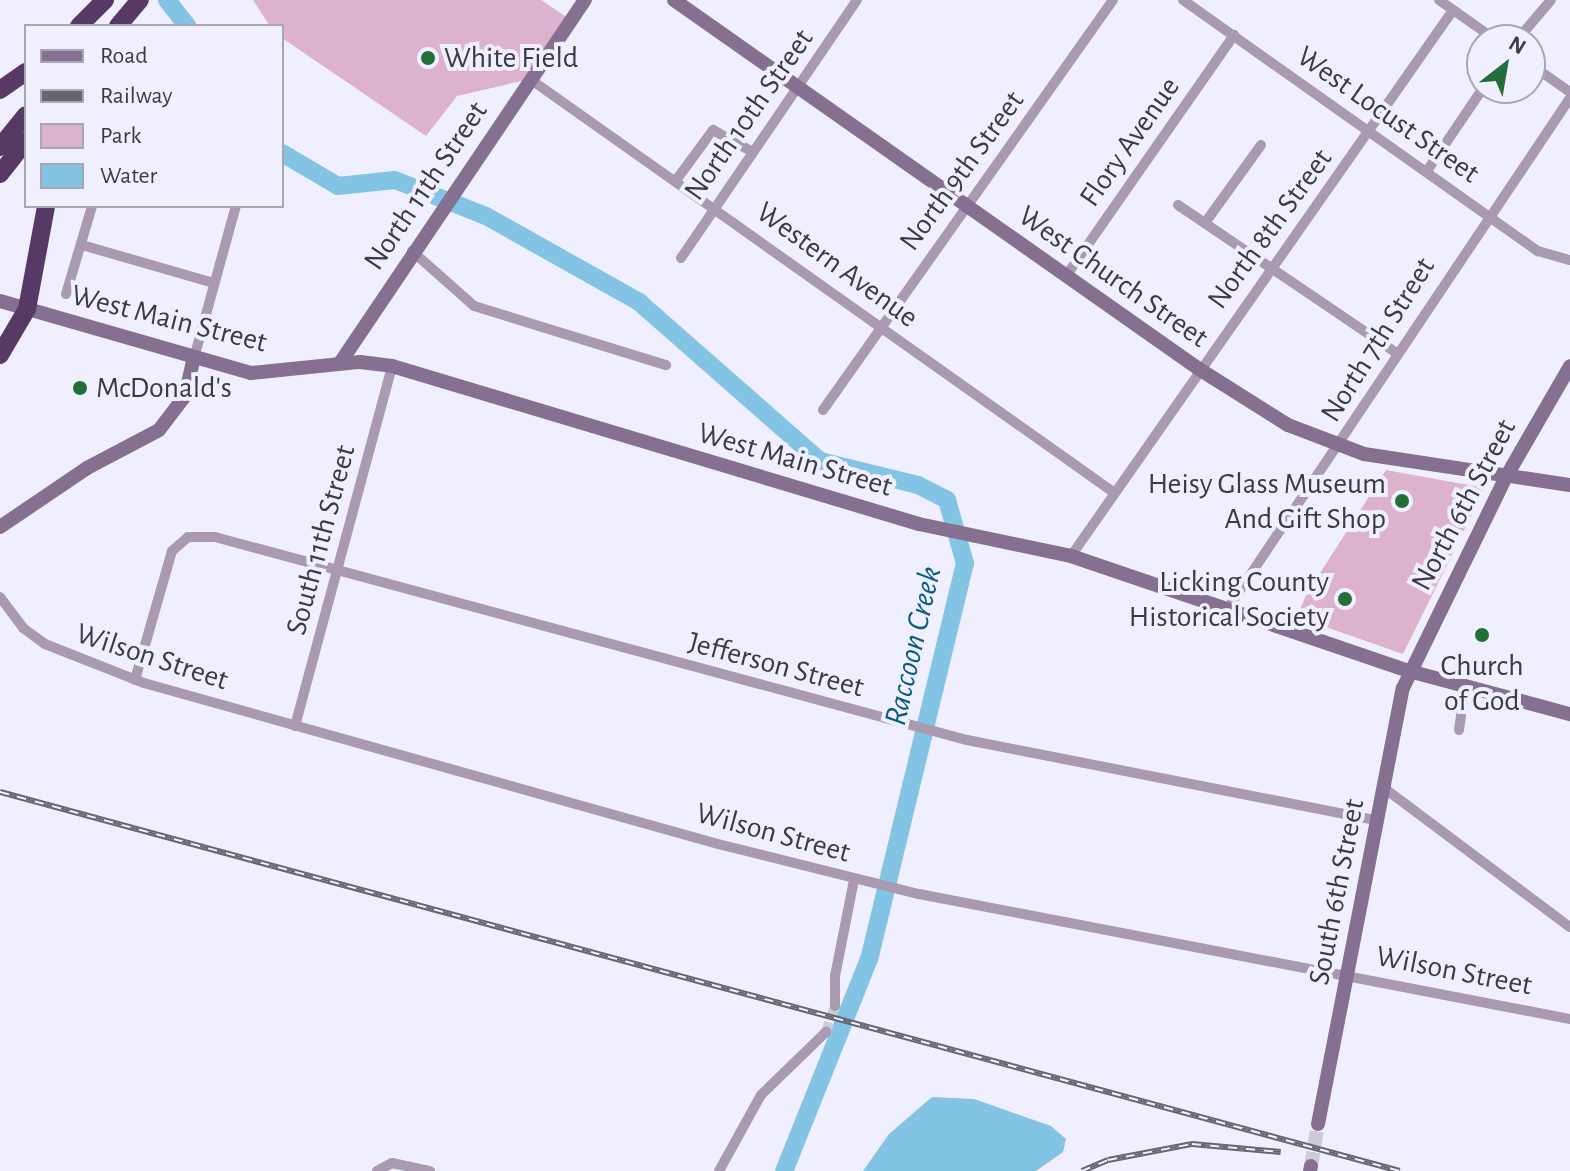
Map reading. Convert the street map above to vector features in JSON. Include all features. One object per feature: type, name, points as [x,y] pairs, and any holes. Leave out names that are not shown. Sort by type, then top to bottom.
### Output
[{"type":"highway","points":[[81,24],[105,0]]},
{"type":"highway","points":[[102,24],[154,0]]},
{"type":"highway","points":[[0,90],[24,73]]},
{"type":"highway","points":[[0,147],[24,117]]},
{"type":"highway","points":[[0,174],[24,144]]},
{"type":"highway","points":[[0,355],[27,309],[46,208]]},
{"type":"street","name":"North 11th Street","points":[[340,363],[458,182],[585,0]]},
{"type":"street","name":"West Church Street","points":[[674,0],[1199,369],[1288,425],[1338,448],[1570,485]]},
{"type":"street","name":"North 10th Street","points":[[681,258],[751,151],[857,0]]},
{"type":"street","name":"North 9th Street","points":[[823,410],[1113,0]]},
{"type":"street","name":"West Locust Street","points":[[1183,0],[1538,251],[1570,260]]},
{"type":"street","points":[[1439,0],[1473,24]]},
{"type":"street","points":[[1531,24],[1551,0]]},
{"type":"street","name":"North 8th Street","points":[[1071,556],[1453,10]]},
{"type":"street","name":"Flory Avenue","points":[[1066,276],[1234,35]]},
{"type":"street","points":[[1546,76],[1570,95]]},
{"type":"street","name":"Western Avenue","points":[[530,79],[715,205],[880,327],[1113,492]]},
{"type":"street","name":"North 7th Street","points":[[1228,608],[1338,448],[1570,95]]},
{"type":"street","points":[[1427,171],[1472,104]]},
{"type":"street","points":[[677,179],[708,131],[751,151]]},
{"type":"street","points":[[1205,223],[1261,145]]},
{"type":"street","points":[[1178,205],[1398,354]]},
{"type":"street","points":[[66,294],[91,208]]},
{"type":"street","points":[[0,527],[87,468],[159,430],[179,407],[235,208]]},
{"type":"street","points":[[82,245],[214,283]]},
{"type":"street","points":[[412,251],[474,306],[666,365]]},
{"type":"street","name":"West Main Street","points":[[0,301],[194,358],[268,374],[340,363],[392,366],[919,524],[1071,556],[1409,671],[1570,714]]},
{"type":"street","name":"South 11th Street","points":[[295,726],[392,366]]},
{"type":"street","name":"North 6th Street","points":[[1409,671],[1506,477],[1570,366]]},
{"type":"street","name":"Jefferson Street","points":[[135,680],[172,551],[188,537],[215,537],[967,740],[1378,821]]},
{"type":"street","name":"Wilson Street","points":[[0,597],[23,628],[45,644],[135,680],[854,880],[1570,1019]]},
{"type":"street","name":"South 6th Street","points":[[1318,1124],[1409,671]]},
{"type":"street","points":[[1459,730],[1465,687]]},
{"type":"street","points":[[1384,788],[1570,927]]},
{"type":"street","points":[[835,1006],[835,976],[854,880]]},
{"type":"street","points":[[719,1171],[761,1095],[826,1032]]},
{"type":"street","points":[[377,1171],[386,1164],[430,1171]]},
{"type":"green space","name":"White Field","points":[[253,0],[541,0],[571,20],[530,79],[457,96],[426,136],[284,39],[284,24],[269,24]]},
{"type":"green space","points":[[1386,470],[1485,488],[1403,654],[1297,617],[1306,595]]},
{"type":"water","points":[[932,1097],[974,1099],[1051,1126],[1066,1139],[1063,1152],[1036,1171],[863,1171],[889,1134]]},
{"type":"waterway","name":"Raccoon Creek","points":[[167,0],[185,24]]},
{"type":"waterway","name":"Raccoon Creek","points":[[284,154],[338,186],[395,180],[486,216],[639,302],[820,461],[918,485],[947,500],[965,563],[869,959],[784,1171]]},
{"type":"tunnel","points":[[826,1032],[835,1006]]},
{"type":"tunnel","points":[[1311,1166],[1318,1124]]},
{"type":"railway","points":[[0,792],[1400,1171]]},
{"type":"railway","points":[[1082,1171],[1108,1160],[1192,1144],[1281,1152]]},
{"type":"place","name":"White Field","points":[[428,58]]},
{"type":"place","name":"McDonald's","points":[[80,388]]},
{"type":"place","name":"Heisy Glass Museum And Gift Shop","points":[[1402,501]]},
{"type":"place","name":"Licking County Historical Society","points":[[1345,599]]},
{"type":"place","name":"Church of God","points":[[1482,635]]}]
